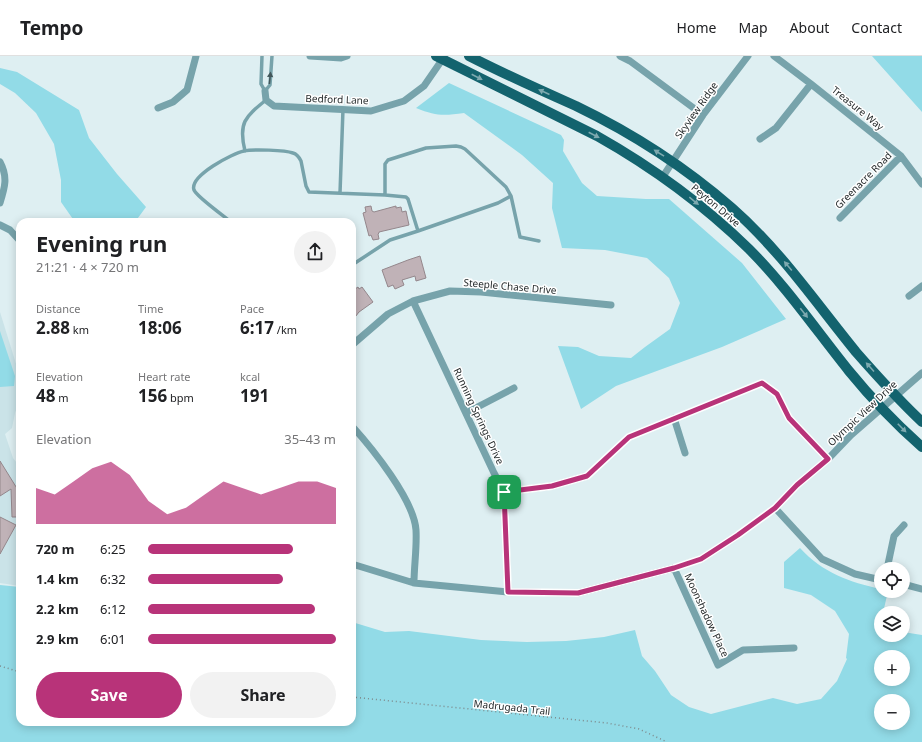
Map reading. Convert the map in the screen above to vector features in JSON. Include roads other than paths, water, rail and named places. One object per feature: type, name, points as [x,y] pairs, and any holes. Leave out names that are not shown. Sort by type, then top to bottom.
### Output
[{"type":"main road","name":"Peyton Drive","points":[[469,56],[576,107],[635,138],[673,162],[733,209],[757,233],[816,300],[856,352],[922,422]]},
{"type":"main road","name":"Peyton Drive","points":[[441,57],[622,150],[694,200],[750,250],[800,308],[849,371],[882,408],[922,447]]},
{"type":"street","points":[[158,108],[173,102],[187,90],[196,56]]},
{"type":"street","points":[[310,56],[341,58],[347,56]]},
{"type":"street","points":[[620,56],[630,61],[703,115]]},
{"type":"street","name":"Skyview Ridge","points":[[662,178],[703,115],[748,56]]},
{"type":"street","name":"Treasure Way","points":[[774,56],[901,156],[922,184]]},
{"type":"street","name":"Bedford Lane","points":[[266,100],[274,106],[283,107],[372,111],[404,101],[424,86],[441,57]]},
{"type":"street","points":[[760,139],[776,128],[811,84]]},
{"type":"street","points":[[265,91],[266,100]]},
{"type":"street","name":"Greenacre Road","points":[[840,218],[901,156]]},
{"type":"street","points":[[0,162],[5,171],[6,181],[0,203]]},
{"type":"street","points":[[0,225],[10,230],[16,237]]},
{"type":"street","points":[[909,296],[922,286]]},
{"type":"street","name":"Steeple Chase Drive","points":[[356,342],[388,314],[413,301],[450,291],[481,292],[611,305]]},
{"type":"street","name":"Running Springs Drive","points":[[413,301],[504,492],[508,592]]},
{"type":"street","name":"Olympic View Drive","points":[[356,565],[414,583],[508,592],[578,593],[674,568],[701,559],[738,535],[775,508],[797,485],[828,459],[851,435],[922,373]]},
{"type":"street","points":[[504,492],[552,486],[587,476],[629,437],[762,383],[777,394],[789,418],[828,459]]},
{"type":"street","points":[[466,413],[514,388]]},
{"type":"street","points":[[674,418],[685,452]]},
{"type":"street","points":[[356,430],[395,482],[412,512],[416,530],[414,583]]},
{"type":"street","points":[[775,508],[822,559],[855,574],[874,578]]},
{"type":"street","points":[[888,562],[894,536],[904,525]]},
{"type":"street","name":"Moonshadow Place","points":[[674,568],[718,665],[743,650],[794,648]]},
{"type":"street","points":[[910,586],[922,589]]},
{"type":"lane","points":[[262,56],[261,84],[265,91],[270,84],[272,56]]},
{"type":"lane","points":[[245,151],[242,136],[244,120],[266,100]]},
{"type":"lane","points":[[340,193],[343,109]]},
{"type":"lane","points":[[385,195],[385,164],[388,160],[426,148],[456,146],[465,149],[506,187],[511,196],[520,237],[539,241]]},
{"type":"lane","points":[[227,218],[197,194],[194,188],[194,183],[205,171],[235,154],[245,151],[258,150],[294,153],[299,157],[307,190],[309,192],[406,197],[408,199],[418,231]]},
{"type":"lane","points":[[356,262],[390,240],[498,203],[511,196]]}]
